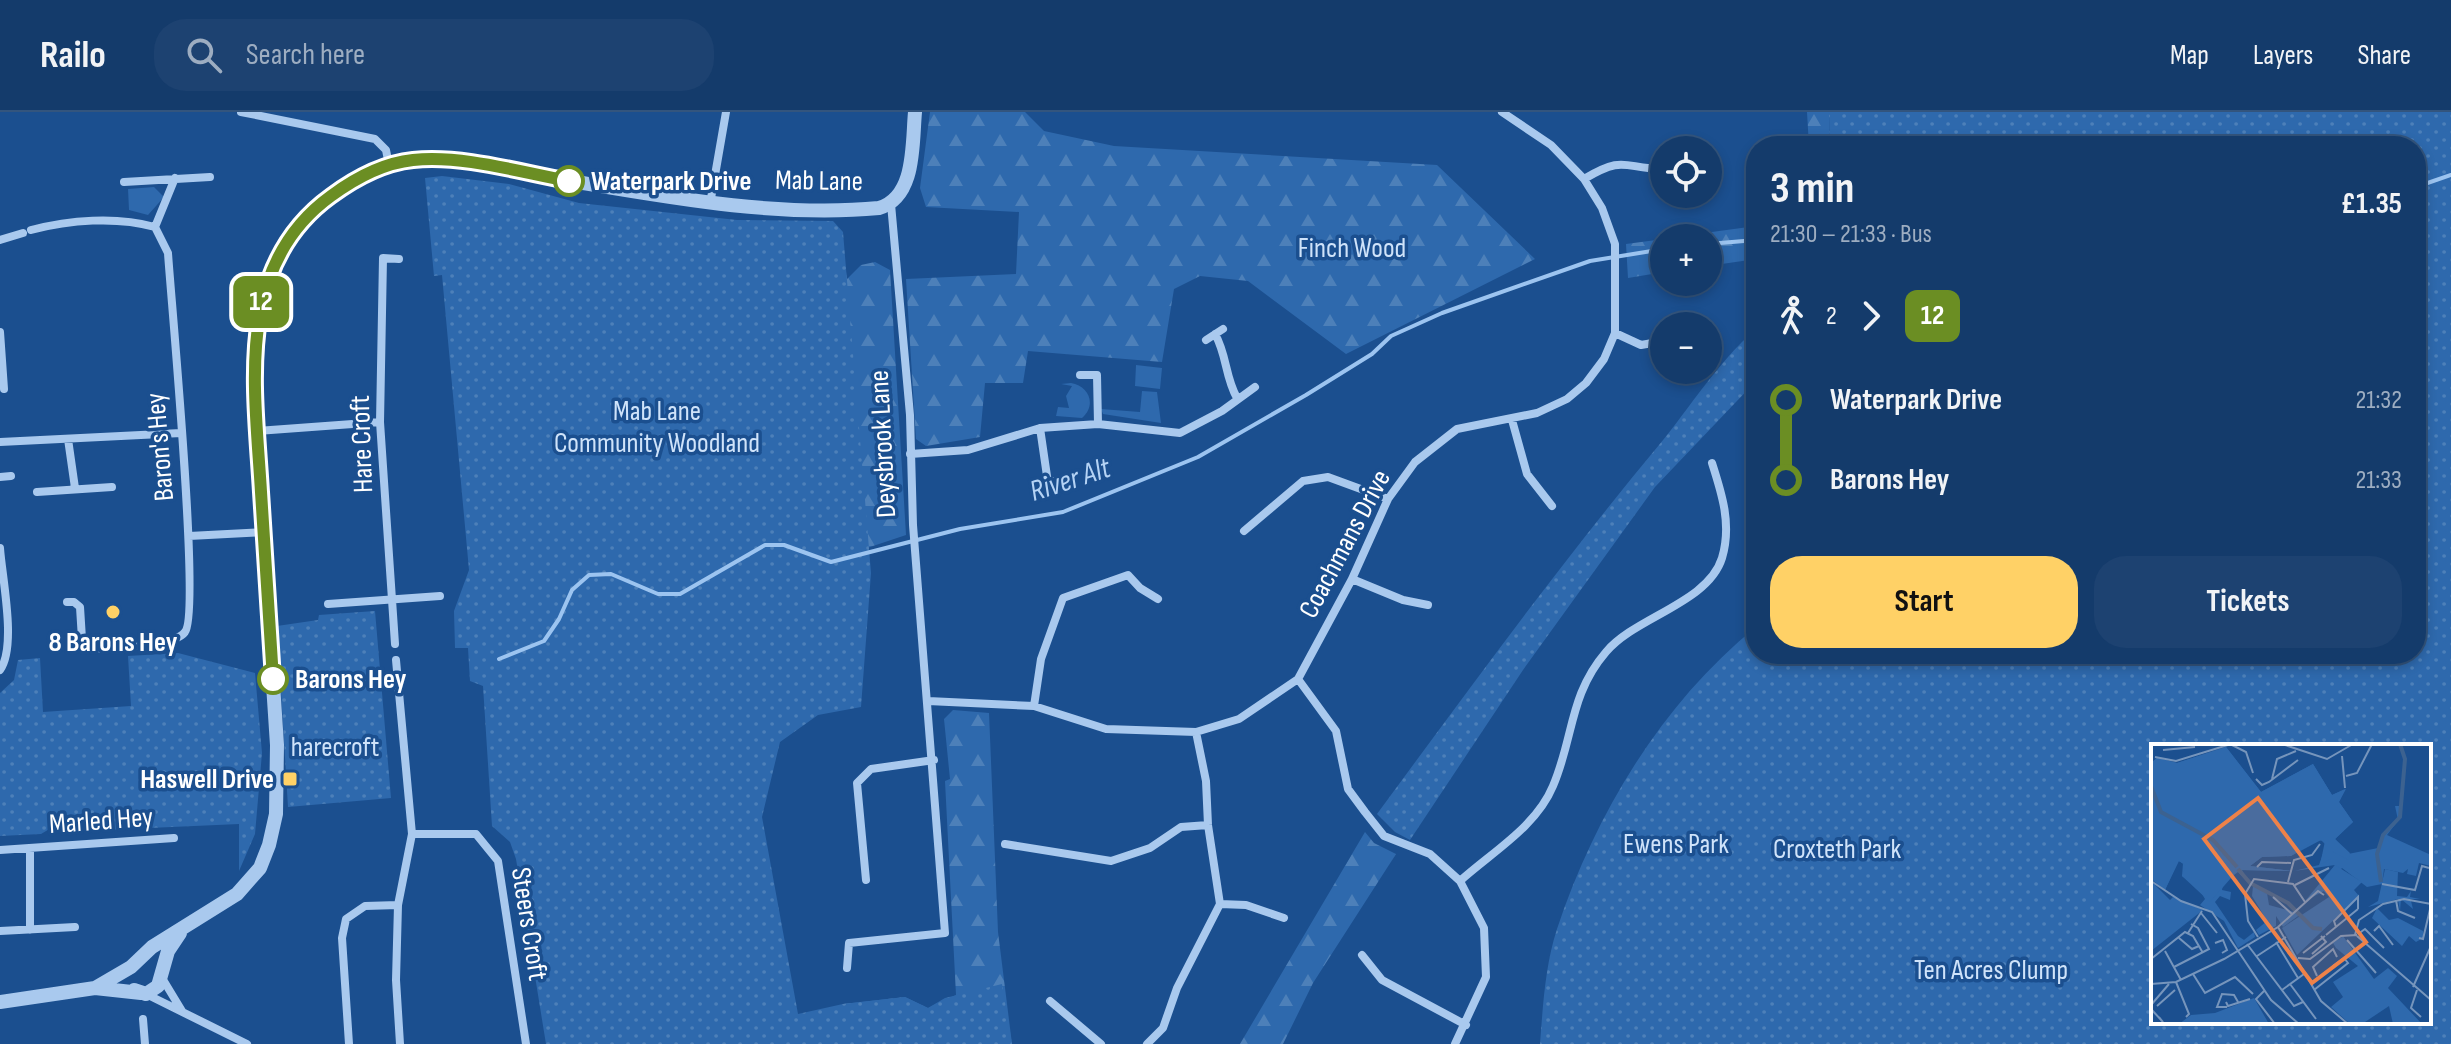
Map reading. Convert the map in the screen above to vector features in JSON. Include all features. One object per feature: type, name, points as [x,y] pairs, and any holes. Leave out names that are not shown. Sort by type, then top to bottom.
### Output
[{"type":"street","points":[[95,988],[134,965],[152,947],[249,883],[266,856],[276,814],[277,745],[257,431],[255,337],[265,289],[278,255],[298,225],[326,199],[354,181],[389,165],[383,145],[370,137],[241,112]]},
{"type":"street","points":[[710,204],[726,112]]},
{"type":"street","points":[[891,204],[907,179],[915,112]]},
{"type":"street","name":"Coachmans Drive","points":[[928,701],[1034,706],[1106,729],[1196,732],[1239,719],[1298,679],[1352,579],[1388,499],[1415,462],[1457,429],[1512,420],[1567,399],[1586,383],[1604,359],[1615,333],[1614,249],[1602,208],[1584,179],[1551,145],[1502,112]]},
{"type":"street","name":"Mab Lane","points":[[389,165],[425,159],[471,163],[710,204],[853,210],[891,204]]},
{"type":"street","points":[[1584,179],[1606,166],[1631,162],[1650,166]]},
{"type":"street","points":[[124,182],[210,177]]},
{"type":"street","points":[[0,240],[27,232],[101,221],[155,227],[175,178]]},
{"type":"street","name":"Deysbrook Lane","points":[[847,968],[849,943],[945,933],[936,778],[913,525],[910,415],[891,204]]},
{"type":"street","name":"Baron's Hey","points":[[67,602],[80,607],[82,639],[90,649],[170,642],[185,632],[191,619],[189,536],[168,253],[155,227]]},
{"type":"street","name":"Hare Croft","points":[[395,644],[380,422],[383,258],[399,259]]},
{"type":"street","points":[[0,332],[4,389]]},
{"type":"street","points":[[1206,340],[1219,332],[1226,353],[1229,384],[1237,398]]},
{"type":"street","points":[[1615,333],[1641,345],[1650,343]]},
{"type":"street","points":[[1080,375],[1097,375],[1098,424]]},
{"type":"street","points":[[910,454],[968,450],[1040,428],[1098,424],[1180,433],[1222,411],[1255,387]]},
{"type":"street","points":[[1512,420],[1527,474],[1552,506]]},
{"type":"street","points":[[257,431],[380,422]]},
{"type":"street","points":[[1040,428],[1048,483]]},
{"type":"street","points":[[0,442],[181,433]]},
{"type":"street","points":[[68,439],[75,488]]},
{"type":"street","points":[[1460,881],[1522,831],[1553,788],[1581,687],[1607,650],[1640,622],[1669,611],[1701,586],[1722,560],[1727,511],[1712,463]]},
{"type":"street","points":[[0,477],[11,476]]},
{"type":"street","points":[[1244,531],[1303,481],[1328,477],[1388,499]]},
{"type":"street","points":[[1036,487],[1061,479]]},
{"type":"street","points":[[37,492],[112,487]]},
{"type":"street","points":[[189,536],[264,532]]},
{"type":"street","points":[[0,548],[7,655],[0,670]]},
{"type":"street","points":[[1034,706],[1041,659],[1063,598],[1128,575],[1158,599]]},
{"type":"street","points":[[1352,579],[1403,600],[1428,605]]},
{"type":"street","points":[[328,604],[440,596]]},
{"type":"street","points":[[396,660],[412,834],[398,905],[396,980],[400,1044]]},
{"type":"street","points":[[1298,679],[1336,731],[1348,789],[1365,812],[1384,836],[1430,854],[1460,881],[1484,928],[1486,977],[1455,1044]]},
{"type":"street","points":[[1147,1044],[1163,1028],[1177,988],[1220,904],[1208,825],[1206,781],[1196,732]]},
{"type":"street","points":[[866,880],[857,783],[871,769],[934,760]]},
{"type":"street","points":[[1005,844],[1111,861],[1150,848],[1181,827],[1208,825]]},
{"type":"street","name":"Steers Croft","points":[[412,834],[476,834],[498,861],[526,1044]]},
{"type":"street","name":"Marled Hey","points":[[0,850],[174,838]]},
{"type":"street","name":"Marled Hey","points":[[30,848],[30,930]]},
{"type":"street","points":[[1220,904],[1246,905],[1284,918]]},
{"type":"street","points":[[349,1044],[342,938],[346,919],[365,906],[398,905]]},
{"type":"street","points":[[0,931],[75,927]]},
{"type":"street","points":[[0,1002],[95,988],[143,994],[158,986],[168,951],[183,929]]},
{"type":"street","points":[[1362,955],[1382,980],[1466,1025]]},
{"type":"street","points":[[134,965],[152,962],[182,1012]]},
{"type":"street","points":[[134,965],[129,983],[143,994],[247,1044]]},
{"type":"street","points":[[1050,1001],[1101,1044]]},
{"type":"street","points":[[143,1019],[145,1044]]},
{"type":"green space","name":"Finch Wood","points":[[930,112],[1025,112],[1044,131],[1114,146],[1437,165],[1535,259],[1346,354],[1248,281],[1200,276],[1174,289],[1162,362],[1028,351],[1023,383],[985,383],[980,437],[926,446],[916,439],[906,279],[1016,274],[1019,212],[926,207],[920,188]]},
{"type":"green space","points":[[1807,112],[1829,112],[1830,136],[1808,136]]},
{"type":"green space","name":"Croxteth Park","points":[[1829,112],[2451,112],[2451,1044],[1540,1044],[1553,943],[1591,845],[1635,764],[1661,726],[1722,657],[1746,636],[1746,664],[2426,664],[2426,136],[1830,136]]},
{"type":"green space","name":"Mab Lane Community Woodland","points":[[442,176],[509,184],[579,203],[737,220],[833,221],[843,232],[871,573],[861,707],[818,715],[780,742],[762,817],[798,1014],[843,1004],[905,997],[928,1008],[945,998],[1002,984],[1012,1044],[546,1044],[516,859],[510,842],[492,826],[483,686],[470,681],[468,648],[455,648],[454,611],[469,570],[442,275],[434,276],[425,178]]},
{"type":"green space","points":[[154,187],[164,197],[148,215],[129,210],[128,189]]},
{"type":"green space","points":[[1746,227],[1746,260],[1722,264],[1722,231]]},
{"type":"green space","points":[[1650,241],[1650,274],[1628,278],[1626,244]]},
{"type":"green space","points":[[875,262],[890,270],[906,535],[843,556],[845,264],[847,279],[861,265]]},
{"type":"green space","points":[[1746,338],[1746,391],[1655,487],[1523,670],[1410,840],[1395,832],[1377,814],[1515,627],[1706,384],[1722,384],[1722,364]]},
{"type":"green space","points":[[1136,365],[1162,368],[1160,389],[1135,386]]},
{"type":"green space","points":[[1071,383],[1082,388],[1089,397],[1087,413],[1082,418],[1056,416],[1058,407],[1069,408],[1066,396],[1072,386],[1061,384]]},
{"type":"green space","points":[[1142,391],[1157,392],[1161,423],[1103,414],[1101,409],[1140,412]]},
{"type":"green space","name":"harecroft","points":[[375,611],[391,798],[288,807],[277,626],[318,620],[319,615]]},
{"type":"green space","points":[[178,653],[255,673],[262,753],[255,834],[239,871],[239,824],[59,832],[51,828],[41,834],[0,836],[0,693],[14,680],[18,660],[40,658],[43,712],[131,706],[128,656]]},
{"type":"green space","points":[[953,710],[989,713],[998,932],[1012,1044],[843,1004],[905,997],[928,1008],[956,995],[945,781],[950,779],[944,719]]},
{"type":"green space","points":[[1365,832],[1374,843],[1396,854],[1313,983],[1283,1044],[1240,1044]]},
{"type":"waterway","name":"River Alt","points":[[2426,184],[2451,175]]},
{"type":"waterway","name":"River Alt","points":[[1722,243],[1746,241]]},
{"type":"waterway","name":"River Alt","points":[[499,659],[544,641],[559,619],[572,590],[589,575],[611,574],[658,594],[680,594],[765,545],[784,545],[831,562],[960,529],[1063,512],[1198,457],[1372,354],[1391,336],[1442,313],[1590,261],[1650,251]]},
{"type":"bus line","name":"12","points":[[273,679],[254,364],[259,309],[278,255],[311,211],[339,189],[389,165],[410,160],[444,160],[569,181]]},
{"type":"place","name":"Waterpark Drive","points":[[569,181]]},
{"type":"place","name":"8 Barons Hey","points":[[113,612]]},
{"type":"place","name":"Barons Hey","points":[[273,679]]},
{"type":"place","name":"Haswell Drive","points":[[290,779]]},
{"type":"park label","name":"Ewens Park","points":[[1676,844]]},
{"type":"park label","name":"Ten Acres Clump","points":[[1991,970]]}]
